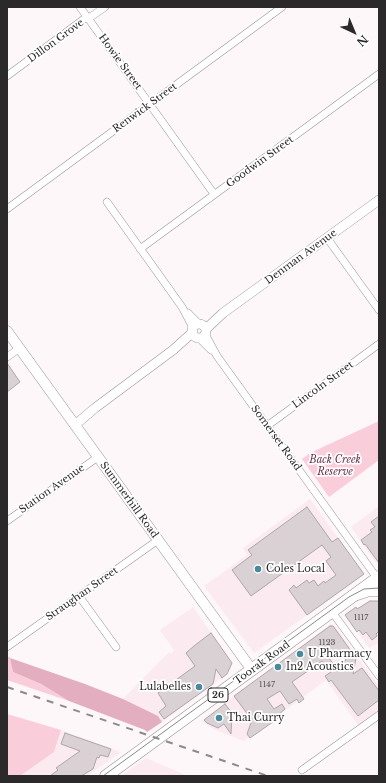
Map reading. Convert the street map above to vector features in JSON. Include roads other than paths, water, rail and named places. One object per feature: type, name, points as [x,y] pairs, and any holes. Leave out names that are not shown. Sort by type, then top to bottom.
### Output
[{"type":"highway","name":"Toorak Road","points":[[106,776],[353,596],[378,581]]},
{"type":"main road","name":"Summerhill Road","points":[[7,331],[252,670]]},
{"type":"street","name":"Howie Street","points":[[80,7],[214,194]]},
{"type":"street","name":"Dillon Grove","points":[[7,76],[84,19],[105,7]]},
{"type":"street","name":"Renwick Street","points":[[7,209],[282,7]]},
{"type":"street","name":"Goodwin Street","points":[[140,249],[379,74]]},
{"type":"street","name":"Denman Avenue","points":[[74,423],[379,200]]},
{"type":"street","name":"Somerset Road","points":[[107,202],[378,581]]},
{"type":"street","points":[[327,238],[379,310]]},
{"type":"street","name":"Lincoln Street","points":[[267,426],[379,344]]},
{"type":"street","points":[[7,357],[20,348]]},
{"type":"street","name":"Station Avenue","points":[[7,521],[98,457]]},
{"type":"street","name":"Straughan Street","points":[[7,647],[158,540]]},
{"type":"street","points":[[80,596],[116,647]]},
{"type":"street","points":[[332,612],[379,676]]},
{"type":"street","points":[[302,770],[379,715]]},
{"type":"tram line","points":[[103,776],[349,597],[364,589],[379,588]]},
{"type":"railway","points":[[7,687],[268,776]]},
{"type":"place","name":"Coles Local","points":[[258,569]]},
{"type":"place","name":"U Pharmacy","points":[[300,654]]},
{"type":"place","name":"In2 Acoustics","points":[[278,667]]},
{"type":"place","name":"Lulabelles","points":[[199,687]]},
{"type":"place","name":"Thai Curry","points":[[219,718]]},
{"type":"park label","name":"Back Creek Reserve","points":[[335,466]]}]
